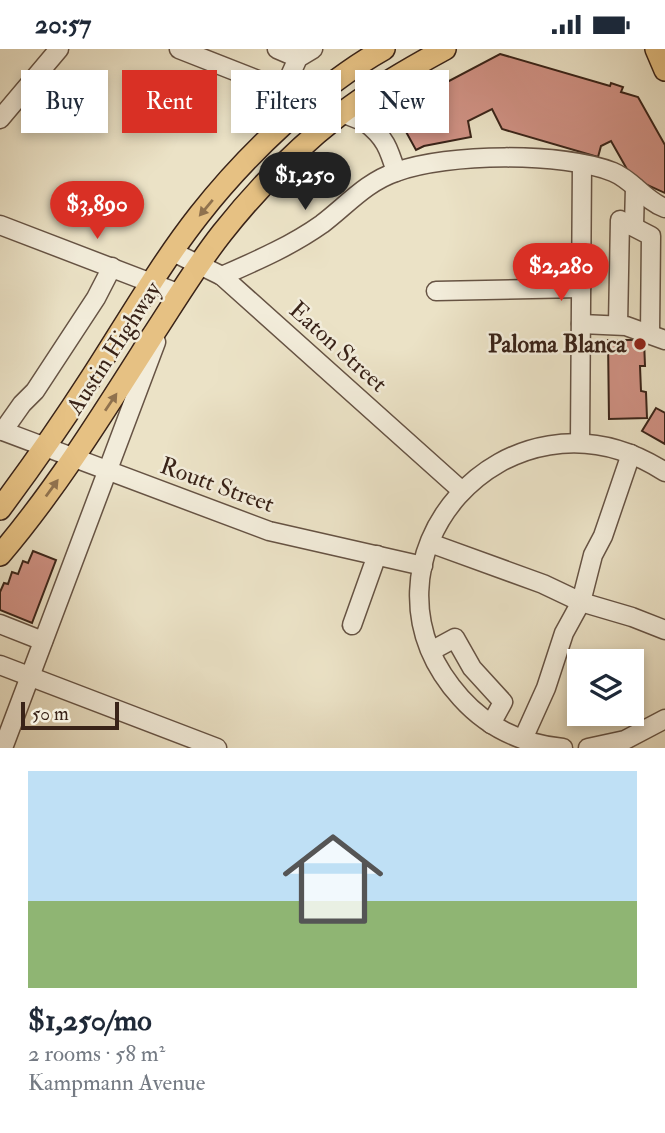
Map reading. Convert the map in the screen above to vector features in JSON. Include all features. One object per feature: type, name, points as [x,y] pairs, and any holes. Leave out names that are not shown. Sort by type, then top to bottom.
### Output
[{"type":"main road","name":"Austin Highway","points":[[341,73],[358,56],[384,49]]},
{"type":"main road","name":"Austin Highway","points":[[0,555],[73,459],[222,233],[257,193],[309,141],[343,112],[445,49]]},
{"type":"main road","points":[[656,49],[665,69]]},
{"type":"main road","name":"Austin Highway","points":[[0,509],[45,448],[152,282],[199,215],[235,173],[275,133]]},
{"type":"street","points":[[0,119],[59,49]]},
{"type":"street","points":[[179,49],[214,55],[245,70]]},
{"type":"street","points":[[276,49],[305,53],[295,70]]},
{"type":"street","points":[[343,112],[380,134],[390,151],[396,171]]},
{"type":"street","points":[[222,276],[298,240],[321,225],[365,187],[396,171],[476,157],[511,157],[582,164],[615,172],[651,203],[665,208]]},
{"type":"street","points":[[580,442],[582,164]]},
{"type":"street","points":[[634,226],[635,187]]},
{"type":"street","points":[[580,324],[626,326],[658,337],[651,236],[621,220],[618,325]]},
{"type":"street","points":[[0,225],[180,294]]},
{"type":"street","name":"Eaton Street","points":[[173,252],[222,276],[462,491]]},
{"type":"street","points":[[2,431],[35,391],[96,297],[112,267]]},
{"type":"street","points":[[436,291],[581,288]]},
{"type":"street","points":[[3,748],[164,319]]},
{"type":"street","name":"Routt Street","points":[[2,431],[269,531],[423,566]]},
{"type":"street","points":[[564,748],[515,741],[466,704],[453,690],[431,650],[423,622],[423,566],[430,543],[437,525],[462,491],[483,472],[507,457],[542,445],[580,442],[602,445],[631,454],[665,472]]},
{"type":"street","points":[[515,741],[546,688],[564,633],[581,602],[593,555],[603,536],[631,454]]},
{"type":"street","points":[[430,543],[543,584],[581,602],[665,630]]},
{"type":"street","points":[[352,625],[377,555]]},
{"type":"street","points":[[0,624],[43,641]]},
{"type":"street","points":[[431,650],[455,638],[472,668],[503,702],[491,724]]},
{"type":"street","points":[[0,665],[217,748]]},
{"type":"street","points":[[588,748],[625,740],[665,719]]},
{"type":"building","points":[[500,54],[610,86],[611,83],[623,87],[621,92],[638,97],[665,145],[665,193],[632,178],[611,141],[601,146],[598,157],[502,129],[492,109],[468,121],[471,137],[416,150],[407,133],[449,133],[449,81]]},
{"type":"building","points":[[608,340],[644,340],[645,366],[640,366],[641,391],[646,392],[647,418],[609,419]]},
{"type":"building","points":[[656,408],[665,413],[665,444],[642,431]]},
{"type":"building","points":[[33,551],[56,560],[32,623],[0,610],[0,592],[4,583],[8,584],[12,572],[18,574],[23,561],[28,563]]},
{"type":"place","name":"Paloma Blanca","points":[[640,344]]}]
